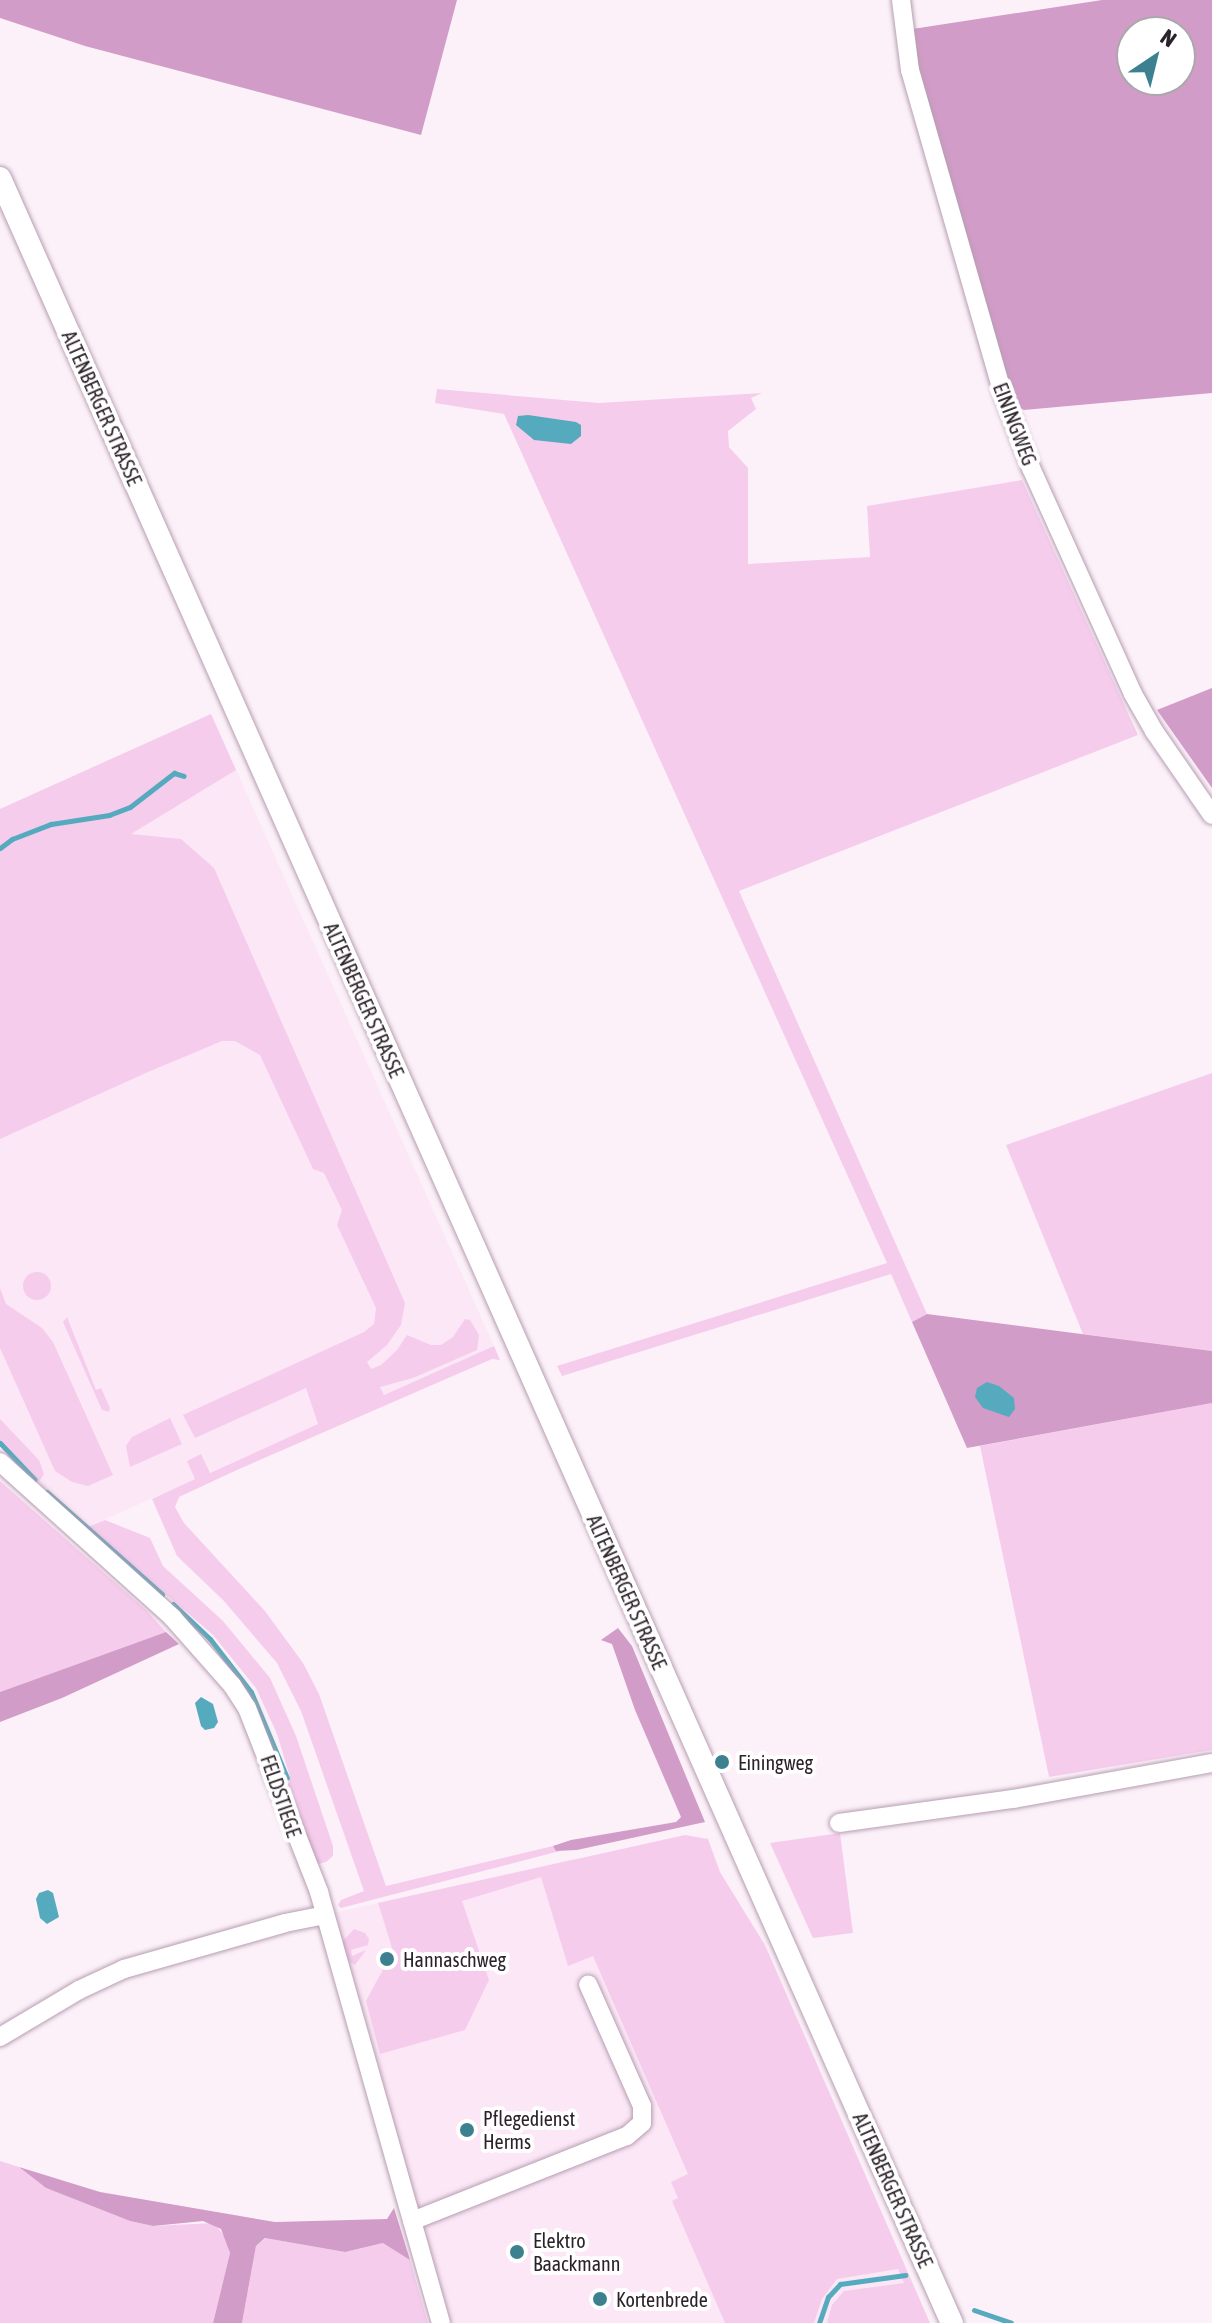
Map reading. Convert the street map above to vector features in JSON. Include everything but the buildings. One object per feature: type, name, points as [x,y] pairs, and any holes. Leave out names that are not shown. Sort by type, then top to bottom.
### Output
[{"type":"main road","name":"ALTENBERGER STRASSE","points":[[0,178],[952,2323]]},
{"type":"street","name":"EININGWEG","points":[[901,0],[910,70],[995,369],[1015,427],[1133,694],[1154,731],[1212,815]]},
{"type":"street","name":"FELDSTIEGE","points":[[0,1462],[172,1617],[232,1685],[257,1729],[325,1915],[441,2323]]},
{"type":"street","points":[[839,1823],[984,1803],[1212,1763]]},
{"type":"street","points":[[0,2037],[79,1990],[124,1969],[285,1923],[325,1915]]},
{"type":"street","points":[[412,2221],[627,2136],[642,2123],[642,2106],[588,1984]]},
{"type":"shaded area","points":[[0,0],[457,0],[421,135],[85,46],[0,18]]},
{"type":"shaded area","points":[[1102,0],[1212,0],[1212,393],[1024,410],[1013,404],[906,30]]},
{"type":"shaded area","points":[[437,389],[599,403],[762,393],[751,398],[756,409],[728,431],[729,447],[748,468],[748,564],[870,557],[867,506],[1022,480],[1138,735],[739,891],[927,1314],[912,1322],[891,1274],[562,1376],[557,1366],[887,1263],[504,414],[435,403]]},
{"type":"shaded area","points":[[1212,688],[1212,788],[1157,710]]},
{"type":"shaded area","points":[[211,714],[494,1346],[88,1527],[31,1477],[0,1441],[0,809]]},
{"type":"shaded area","points":[[211,714],[236,770],[131,834],[181,839],[214,868],[405,1303],[401,1325],[387,1345],[367,1362],[371,1369],[381,1365],[407,1335],[431,1345],[441,1345],[453,1337],[465,1319],[470,1320],[479,1335],[477,1350],[413,1378],[380,1387],[384,1395],[494,1346],[500,1360],[492,1359],[237,1470],[179,1497],[175,1507],[184,1523],[265,1611],[303,1663],[319,1694],[386,1886],[553,1846],[560,1851],[341,1908],[338,1905],[341,1900],[364,1891],[301,1711],[277,1663],[223,1600],[177,1556],[152,1499],[195,1479],[187,1461],[201,1454],[210,1473],[318,1424],[306,1388],[195,1438],[183,1415],[364,1332],[374,1324],[376,1308],[337,1225],[342,1210],[324,1173],[313,1169],[260,1055],[235,1041],[222,1041],[0,1139],[0,809]]},
{"type":"shaded area","points":[[1212,1073],[1212,1351],[1083,1334],[1006,1145]]},
{"type":"shaded area","points":[[37,1272],[47,1276],[51,1286],[47,1296],[37,1300],[27,1296],[23,1286],[27,1276]]},
{"type":"shaded area","points":[[0,1288],[6,1304],[42,1328],[53,1342],[113,1475],[88,1486],[72,1482],[55,1471],[0,1348]]},
{"type":"shaded area","points":[[927,1314],[1212,1351],[1212,1403],[967,1448],[912,1322]]},
{"type":"shaded area","points":[[67,1317],[96,1390],[101,1388],[109,1412],[102,1410],[63,1322]]},
{"type":"shaded area","points":[[1212,1403],[1212,1750],[1049,1777],[980,1446]]},
{"type":"shaded area","points":[[170,1418],[182,1444],[130,1467],[126,1446],[132,1437]]},
{"type":"shaded area","points":[[0,1419],[39,1460],[44,1474],[38,1483],[0,1441]]},
{"type":"shaded area","points":[[0,1481],[145,1609],[166,1632],[0,1692]]},
{"type":"shaded area","points":[[105,1520],[150,1538],[163,1566],[223,1621],[270,1678],[296,1736],[333,1846],[333,1856],[326,1862],[315,1865],[288,1789],[290,1777],[277,1734],[256,1688],[213,1635],[88,1527]]},
{"type":"shaded area","points":[[618,1628],[632,1646],[705,1822],[577,1850],[556,1851],[553,1846],[571,1840],[676,1822],[681,1817],[635,1710],[612,1644],[601,1640]]},
{"type":"shaded area","points":[[166,1632],[179,1644],[62,1698],[0,1722],[0,1692]]},
{"type":"shaded area","points":[[840,1833],[853,1933],[813,1938],[770,1843]]},
{"type":"shaded area","points":[[685,1835],[708,1839],[720,1872],[765,1945],[930,2323],[827,2323],[832,2305],[844,2291],[904,2283],[898,2269],[837,2279],[822,2299],[814,2323],[725,2323],[672,2201],[678,2198],[671,2182],[688,2174],[593,1956],[568,1966],[541,1877],[462,1901],[489,1980],[465,2030],[380,2054],[366,2001],[393,1951],[378,1903]]},
{"type":"shaded area","points":[[573,1859],[884,2238],[923,2323],[445,2323],[320,1916]]},
{"type":"shaded area","points":[[354,1929],[365,1933],[369,1939],[368,1945],[351,1950],[352,1956],[366,1950],[355,1965],[347,1960],[342,1942]]},
{"type":"shaded area","points":[[0,2161],[19,2167],[46,2188],[130,2221],[153,2226],[214,2223],[226,2238],[230,2253],[213,2323],[0,2323]]},
{"type":"shaded area","points":[[19,2167],[100,2192],[275,2222],[387,2219],[394,2208],[410,2260],[383,2243],[345,2252],[265,2238],[256,2246],[242,2323],[213,2323],[230,2253],[221,2229],[203,2221],[153,2226],[130,2221],[46,2188]]},
{"type":"shaded area","points":[[266,2238],[345,2252],[383,2243],[392,2246],[410,2260],[428,2323],[242,2323],[256,2246]]},
{"type":"water","points":[[518,416],[576,422],[581,425],[581,436],[571,444],[534,440],[516,425]]},
{"type":"water","points":[[987,1382],[999,1386],[1014,1398],[1015,1409],[1009,1417],[983,1408],[975,1397],[977,1388]]},
{"type":"water","points":[[201,1697],[213,1704],[218,1722],[214,1728],[205,1730],[201,1726],[195,1703]]},
{"type":"water","points":[[48,1890],[53,1893],[59,1917],[47,1924],[40,1918],[36,1899],[39,1893]]},
{"type":"waterway","points":[[0,848],[12,839],[51,824],[109,815],[130,807],[174,773],[184,776]]},
{"type":"waterway","points":[[0,1443],[34,1479]]},
{"type":"waterway","points":[[47,1492],[162,1594]]},
{"type":"waterway","points":[[173,1604],[210,1639],[251,1692],[287,1778]]},
{"type":"waterway","points":[[819,2323],[828,2297],[840,2284],[905,2275]]},
{"type":"waterway","points":[[974,2310],[1011,2323]]},
{"type":"place","name":"Einingweg","points":[[722,1762]]},
{"type":"place","name":"Hannaschweg","points":[[387,1959]]},
{"type":"place","name":"Pflegedienst Herms","points":[[467,2130]]},
{"type":"place","name":"Elektro Baackmann","points":[[517,2252]]},
{"type":"place","name":"Kortenbrede","points":[[600,2299]]}]
